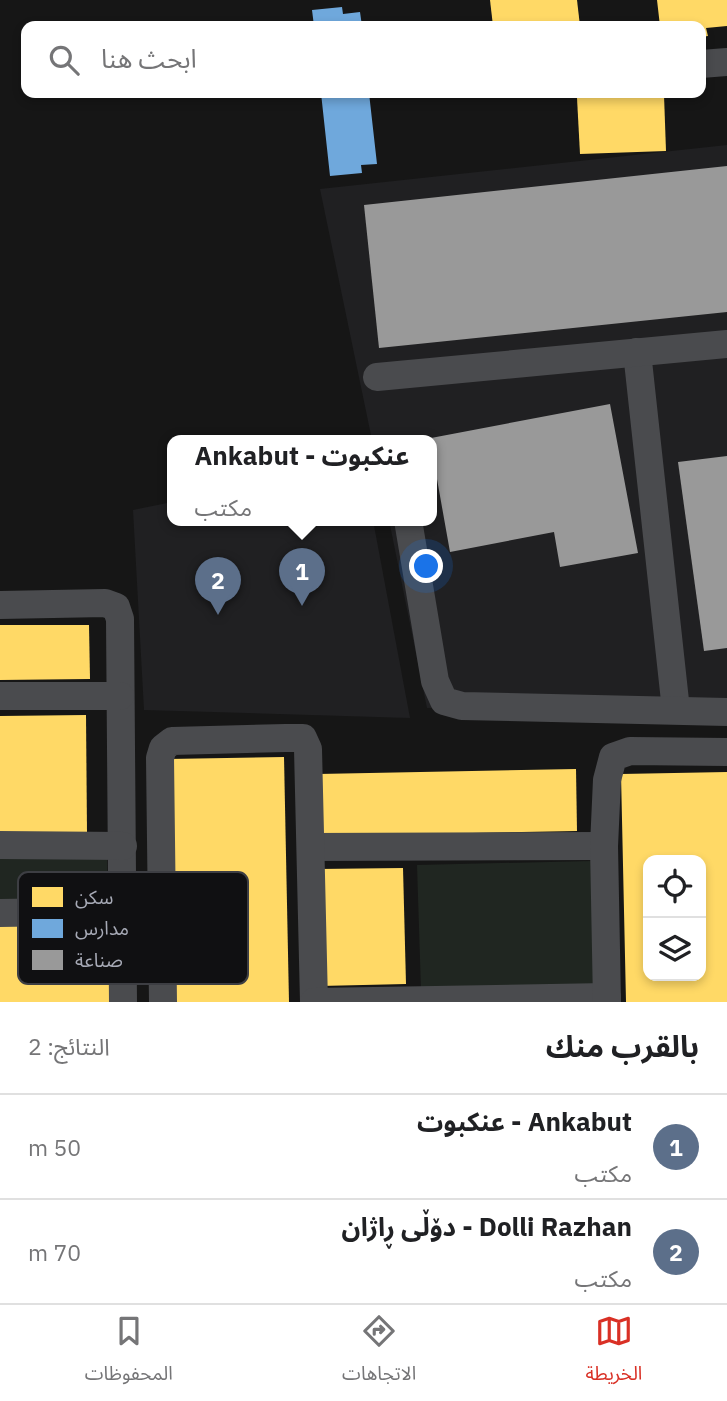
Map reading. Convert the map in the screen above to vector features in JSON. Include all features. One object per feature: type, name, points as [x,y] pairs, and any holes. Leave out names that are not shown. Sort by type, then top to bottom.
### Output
[{"type":"street","points":[[706,64],[727,62]]},
{"type":"street","points":[[377,377],[727,344]]},
{"type":"street","points":[[637,352],[676,710]]},
{"type":"street","points":[[409,526],[435,681],[444,701],[461,706],[727,712]]},
{"type":"street","points":[[0,605],[105,603],[116,607],[120,619],[123,872]]},
{"type":"street","points":[[0,696],[120,696]]},
{"type":"street","points":[[161,872],[160,758],[163,748],[172,741],[303,738],[308,749],[314,1002],[607,1000],[604,846],[607,780],[613,758],[630,751],[727,752]]},
{"type":"street","points":[[0,845],[123,846]]},
{"type":"street","points":[[311,847],[604,846]]},
{"type":"street","points":[[0,913],[18,913]]},
{"type":"street","points":[[123,984],[123,1002]]},
{"type":"street","points":[[163,984],[163,1002]]},
{"type":"shaded area","points":[[727,145],[727,703],[427,708],[390,526],[437,526],[437,435],[371,435],[320,189]]},
{"type":"shaded area","points":[[167,503],[167,526],[374,526],[410,718],[144,710],[133,510]]},
{"type":"shaded area","points":[[0,857],[107,857],[107,872],[18,872],[18,902],[0,902]]},
{"type":"shaded area","points":[[591,861],[595,986],[421,990],[417,865]]},
{"type":"building: سكن","points":[[490,0],[577,0],[579,21],[492,21]]},
{"type":"building: سكن","points":[[657,0],[727,0],[727,26],[706,28],[706,21],[659,21]]},
{"type":"building: سكن","points":[[577,98],[664,98],[666,151],[580,154]]},
{"type":"building: سكن","points":[[0,625],[89,625],[90,679],[0,680]]},
{"type":"building: سكن","points":[[86,715],[87,832],[0,833],[0,716]]},
{"type":"building: سكن","points":[[284,757],[289,1002],[172,1002],[172,984],[248,984],[248,872],[170,872],[168,759]]},
{"type":"building: سكن","points":[[576,769],[577,831],[319,836],[318,774]]},
{"type":"building: سكن","points":[[727,772],[727,1002],[626,1002],[621,774]]},
{"type":"building: سكن","points":[[403,868],[406,984],[320,986],[318,869]]},
{"type":"building: سكن","points":[[0,925],[18,925],[18,984],[117,984],[117,1002],[0,1002]]},
{"type":"building: مدارس","points":[[342,7],[343,14],[360,12],[361,21],[313,21],[312,10]]},
{"type":"building: مدارس","points":[[322,98],[370,98],[377,164],[361,165],[362,173],[330,176]]},
{"type":"building: صناعة","points":[[727,166],[727,312],[379,348],[364,205]]},
{"type":"building: صناعة","points":[[610,404],[638,553],[560,567],[554,532],[450,552],[437,479],[437,437]]},
{"type":"building: صناعة","points":[[727,456],[727,648],[704,651],[678,462]]},
{"type":"place","name":"Ankabut - عنکبوت","points":[[302,606]]},
{"type":"place","name":"Dolli Razhan - دۆڵی ڕاژان","points":[[218,615]]}]
